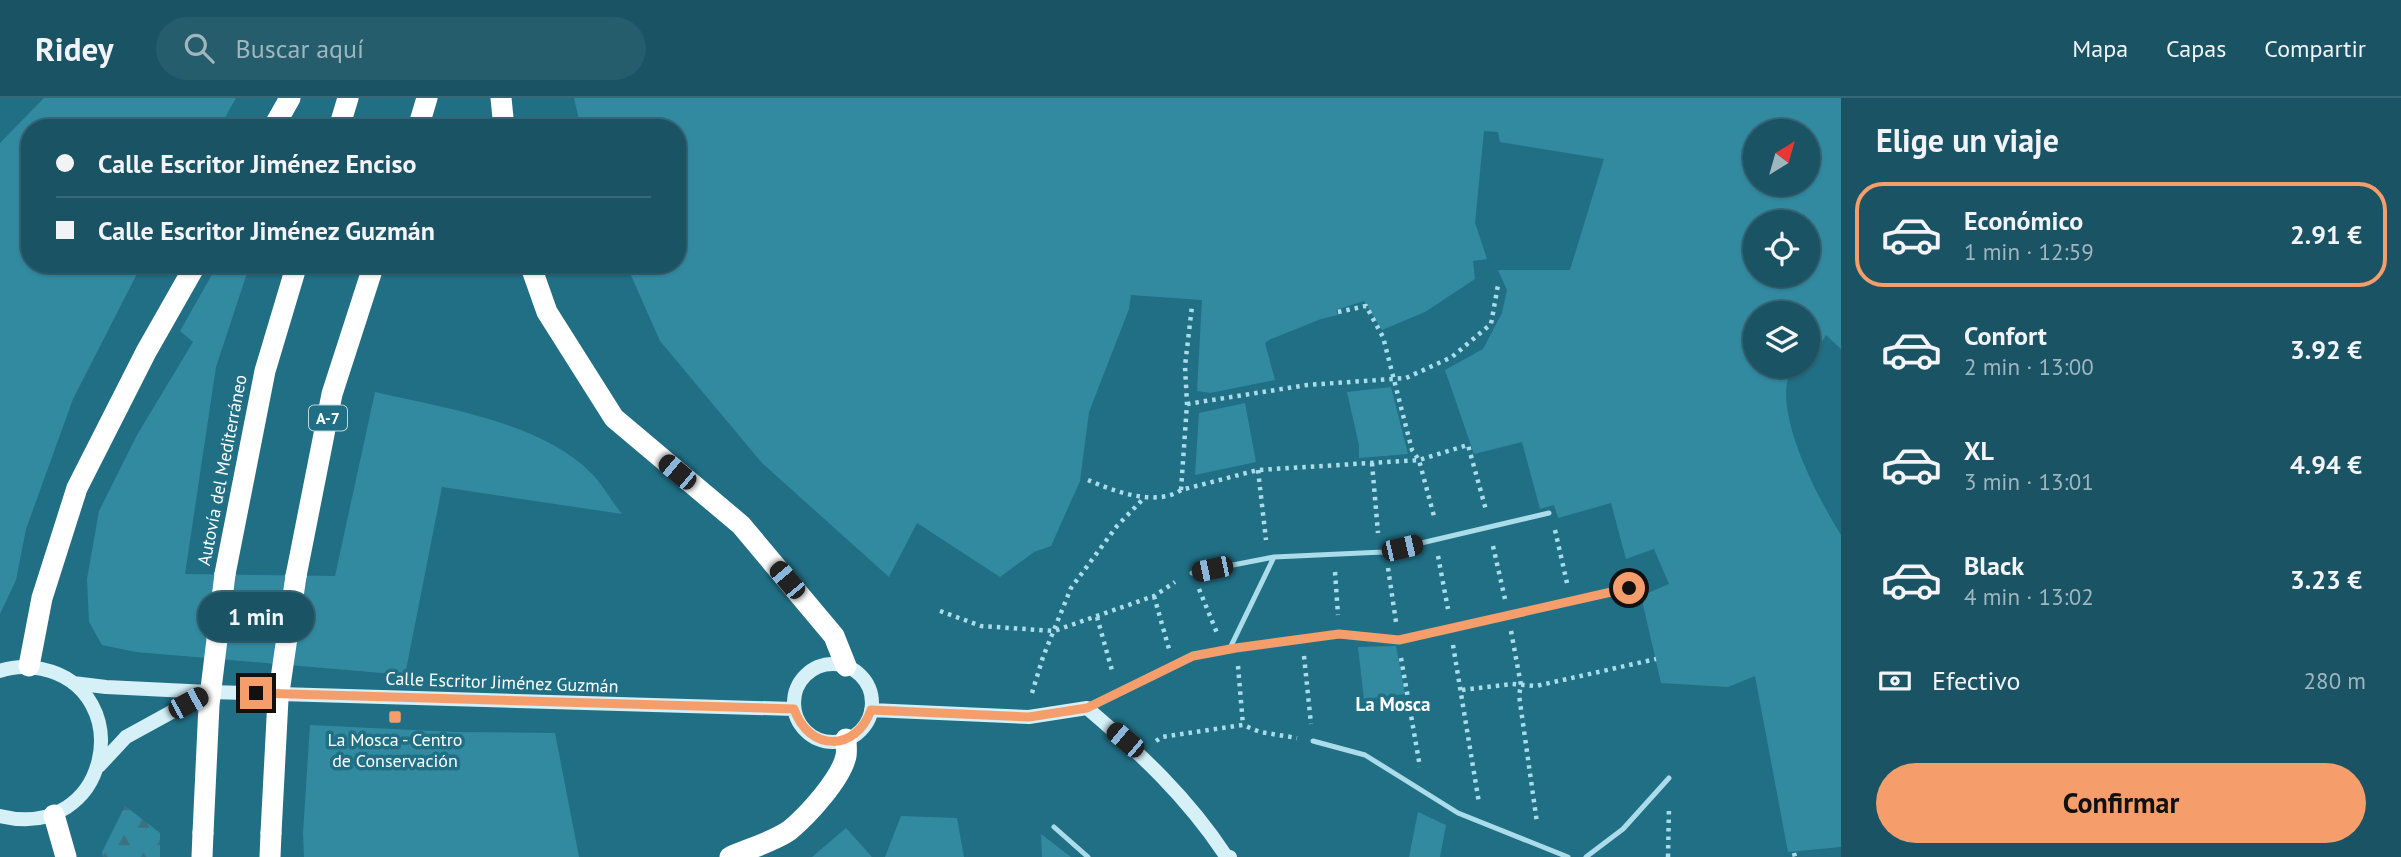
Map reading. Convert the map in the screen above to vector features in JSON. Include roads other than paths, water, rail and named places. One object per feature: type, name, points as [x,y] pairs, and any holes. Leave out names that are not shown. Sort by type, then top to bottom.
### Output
[{"type":"highway","points":[[278,119],[290,98]]},
{"type":"highway","points":[[342,119],[348,98]]},
{"type":"highway","points":[[421,119],[427,98]]},
{"type":"highway","points":[[502,98],[503,119]]},
{"type":"highway","points":[[29,666],[41,597],[77,488],[146,352],[191,273]]},
{"type":"highway","name":"Autovía del Mediterráneo","points":[[202,857],[209,705],[225,575],[265,371],[294,273]]},
{"type":"highway","name":"A-7","points":[[271,857],[278,699],[296,576],[332,394],[371,273]]},
{"type":"highway","points":[[533,273],[547,312],[614,418],[741,525],[834,636],[846,666]]},
{"type":"highway","points":[[730,857],[789,831],[826,793],[846,758],[846,739]]},
{"type":"highway","points":[[54,815],[66,857]]},
{"type":"main road","points":[[0,671],[29,666]]},
{"type":"main road","name":"Calle Escritor Jiménez Guzmán","points":[[29,666],[52,671],[73,682],[106,687],[794,709]]},
{"type":"main road","points":[[820,666],[846,666],[864,679],[872,699],[867,722],[858,733],[846,739],[833,742],[819,739],[808,733],[799,722],[794,709],[794,696],[799,683],[808,673],[820,666]]},
{"type":"main road","points":[[73,682],[89,700],[99,720],[102,743],[99,766]]},
{"type":"main road","points":[[0,816],[28,820],[54,815],[74,803],[89,786],[99,766],[127,737],[209,692]]},
{"type":"main road","points":[[871,710],[1029,717],[1087,708],[1143,755],[1204,822],[1226,856],[1230,857]]},
{"type":"lane","points":[[1193,576],[1274,556],[1383,552],[1549,513]]},
{"type":"lane","points":[[1233,648],[1274,556]]},
{"type":"lane","points":[[1087,708],[1193,656],[1339,634],[1398,640],[1629,588]]},
{"type":"lane","points":[[1313,741],[1365,755],[1458,813],[1569,857]]},
{"type":"lane","points":[[1586,857],[1623,829],[1669,778]]},
{"type":"lane","points":[[1054,827],[1088,857]]},
{"type":"place","name":"La Mosca - Centro de Conservación","points":[[395,717]]},
{"type":"district","name":"La Mosca","points":[[1393,704]]}]
